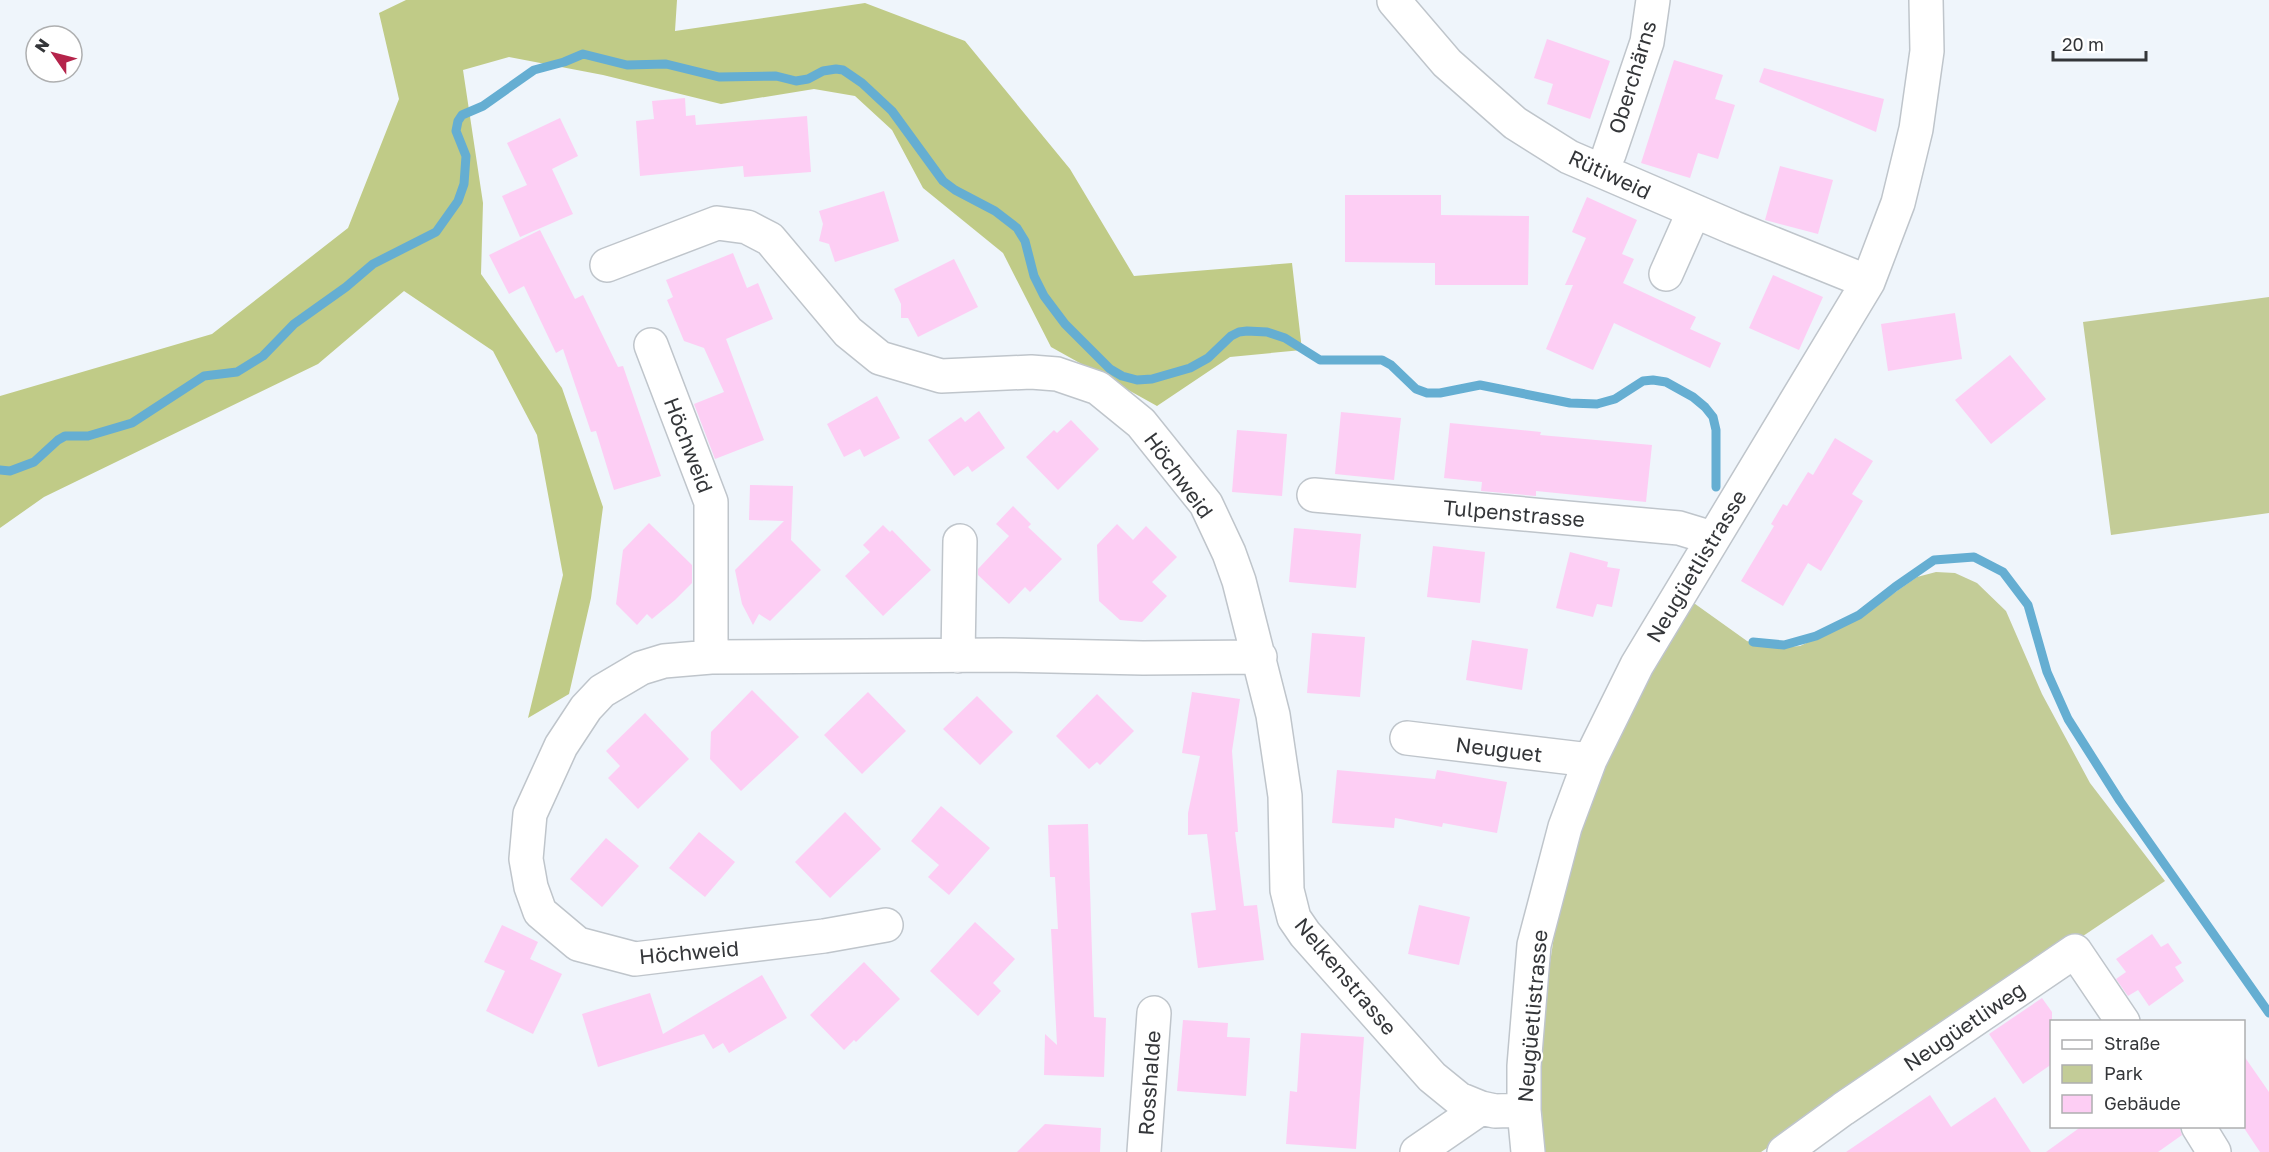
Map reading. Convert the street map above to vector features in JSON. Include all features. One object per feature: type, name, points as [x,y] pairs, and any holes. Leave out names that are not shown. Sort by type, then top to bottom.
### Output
[{"type":"street","name":"Oberchärns","points":[[1609,154],[1647,42],[1653,0]]},
{"type":"street","name":"Neugüetlistrasse","points":[[1528,1152],[1524,1110],[1524,1066],[1534,945],[1565,827],[1590,760],[1637,665],[1868,282],[1898,203],[1916,129],[1927,51],[1926,0]]},
{"type":"street","name":"Rütiweid","points":[[1394,1],[1447,63],[1515,123],[1569,156],[1694,211],[1868,282]]},
{"type":"street","points":[[1666,274],[1694,211]]},
{"type":"street","name":"Höchweid","points":[[608,265],[717,223],[747,227],[770,239],[848,332],[880,358],[940,376],[1048,373],[1098,388],[1141,423],[1206,504],[1229,553],[1260,657],[711,657],[664,661],[622,677],[602,691],[586,708],[561,746],[530,814],[526,859],[531,887],[540,912],[578,944],[635,959],[824,936],[886,925]]},
{"type":"street","name":"Höchweid","points":[[651,345],[711,502],[711,657]]},
{"type":"street","name":"Tulpenstrasse","points":[[1314,495],[1679,528],[1712,538]]},
{"type":"street","points":[[958,656],[960,541]]},
{"type":"street","name":"Nelkenstrasse","points":[[1260,657],[1274,716],[1285,795],[1287,890],[1294,918],[1305,934],[1432,1077],[1459,1099],[1481,1108],[1496,1111],[1524,1110]]},
{"type":"street","name":"Neuguet","points":[[1407,738],[1590,760]]},
{"type":"street","name":"Neugüetliweg","points":[[1784,1152],[1843,1109],[2075,951],[2122,1020]]},
{"type":"street","name":"Rosshalde","points":[[1144,1152],[1154,1013]]},
{"type":"street","points":[[1417,1152],[1481,1108]]},
{"type":"street","points":[[2199,1128],[2214,1152]]},
{"type":"green space","points":[[406,0],[677,0],[675,31],[865,3],[965,41],[1070,169],[1134,276],[1292,263],[1302,350],[1230,357],[1157,406],[1051,347],[1003,253],[923,188],[892,130],[855,96],[814,89],[721,104],[603,75],[509,57],[463,70],[483,203],[481,274],[562,388],[603,507],[591,598],[569,694],[528,718],[563,575],[537,435],[493,351],[404,291],[318,364],[44,497],[0,528],[0,396],[212,334],[348,228],[399,99],[379,13]]},
{"type":"green space","points":[[2269,297],[2269,513],[2111,535],[2083,322]]},
{"type":"green space","points":[[1936,572],[1955,573],[1977,583],[2006,611],[2042,694],[2090,783],[2165,881],[1761,1152],[1544,1152],[1542,1066],[1547,982],[1561,899],[1572,857],[1584,816],[1605,760],[1646,679],[1691,601],[1747,641],[1778,648],[1800,646],[1857,619],[1917,577]]},
{"type":"building","points":[[1547,39],[1610,61],[1590,119],[1547,104],[1553,84],[1534,78]]},
{"type":"building","points":[[1674,60],[1723,75],[1715,99],[1735,105],[1718,159],[1698,153],[1690,178],[1641,163]]},
{"type":"building","points":[[1764,68],[1884,99],[1876,132],[1759,82]]},
{"type":"building","points":[[685,98],[686,116],[695,115],[696,125],[807,116],[811,172],[744,177],[743,166],[640,176],[636,121],[654,119],[652,101]]},
{"type":"building","points":[[560,118],[578,156],[552,169],[573,214],[520,237],[502,196],[527,185],[507,143]]},
{"type":"building","points":[[1780,166],[1833,180],[1818,234],[1765,220]]},
{"type":"building","points":[[884,191],[899,241],[835,262],[829,244],[819,241],[823,224],[819,211]]},
{"type":"building","points":[[1345,195],[1441,195],[1441,215],[1529,216],[1528,285],[1435,285],[1435,263],[1345,262]]},
{"type":"building","points":[[1587,197],[1637,220],[1622,254],[1634,259],[1623,283],[1696,317],[1690,329],[1721,343],[1710,368],[1614,323],[1593,370],[1546,349],[1573,285],[1565,285],[1586,238],[1572,232]]},
{"type":"building","points":[[540,230],[575,299],[583,295],[618,367],[623,366],[661,476],[614,490],[596,431],[591,432],[563,349],[556,353],[524,286],[509,294],[489,255]]},
{"type":"building","points":[[733,253],[747,288],[758,283],[773,319],[726,339],[764,440],[715,459],[694,404],[724,392],[704,348],[684,341],[667,300],[673,297],[666,280]]},
{"type":"building","points":[[954,259],[978,307],[918,337],[908,318],[901,318],[901,304],[894,289]]},
{"type":"building","points":[[1773,275],[1823,297],[1799,350],[1749,328]]},
{"type":"building","points":[[1955,313],[1962,359],[1888,371],[1881,324]]},
{"type":"building","points":[[2010,355],[2046,399],[1991,444],[1955,400]]},
{"type":"building","points":[[877,396],[900,438],[864,457],[860,449],[844,457],[827,424]]},
{"type":"building","points":[[979,411],[1005,448],[972,472],[968,466],[954,476],[928,440],[961,417],[965,422]]},
{"type":"building","points":[[1341,412],[1401,418],[1394,480],[1335,474]]},
{"type":"building","points":[[1071,420],[1099,449],[1058,490],[1026,457],[1054,430],[1057,433]]},
{"type":"building","points":[[1450,423],[1541,432],[1540,435],[1652,445],[1646,502],[1536,491],[1536,496],[1481,491],[1482,482],[1444,478]]},
{"type":"building","points":[[1237,430],[1287,434],[1282,496],[1232,492]]},
{"type":"building","points":[[1835,438],[1873,461],[1852,494],[1863,501],[1821,571],[1808,563],[1783,606],[1741,581],[1774,526],[1771,524],[1783,504],[1787,506],[1808,472],[1813,475]]},
{"type":"building","points":[[750,485],[793,486],[791,540],[821,570],[770,621],[759,614],[753,625],[742,604],[735,570],[784,521],[749,520]]},
{"type":"building","points":[[1013,506],[1031,524],[1028,527],[1062,559],[1030,592],[1025,587],[1009,604],[978,575],[978,569],[1009,536],[996,524]]},
{"type":"building","points":[[649,523],[692,565],[692,583],[652,619],[647,614],[637,625],[616,604],[623,550]]},
{"type":"building","points":[[1117,524],[1133,540],[1146,526],[1177,557],[1152,582],[1167,596],[1142,622],[1120,620],[1099,601],[1097,545]]},
{"type":"building","points":[[883,525],[890,532],[892,530],[931,570],[883,616],[845,576],[870,552],[863,545]]},
{"type":"building","points":[[1294,528],[1361,534],[1356,588],[1289,582]]},
{"type":"building","points":[[1433,546],[1485,552],[1480,603],[1427,597]]},
{"type":"building","points":[[1570,552],[1608,562],[1607,567],[1620,569],[1612,607],[1597,604],[1593,617],[1556,608]]},
{"type":"building","points":[[1312,633],[1365,637],[1360,697],[1307,693]]},
{"type":"building","points":[[1472,640],[1528,649],[1522,690],[1466,680]]},
{"type":"building","points":[[752,690],[799,737],[741,791],[710,759],[711,732]]},
{"type":"building","points":[[868,692],[906,731],[862,774],[824,735]]},
{"type":"building","points":[[1192,692],[1240,699],[1232,751],[1238,832],[1235,832],[1244,906],[1257,905],[1264,960],[1198,968],[1191,913],[1216,910],[1207,834],[1188,835],[1188,813],[1200,756],[1182,753]]},
{"type":"building","points":[[1097,694],[1134,731],[1100,765],[1097,762],[1089,769],[1056,736]]},
{"type":"building","points":[[977,696],[1013,732],[980,765],[943,729]]},
{"type":"building","points":[[645,713],[689,759],[638,809],[608,778],[620,766],[606,751]]},
{"type":"building","points":[[1337,770],[1435,779],[1437,770],[1507,782],[1497,833],[1443,823],[1442,827],[1395,818],[1394,828],[1332,823]]},
{"type":"building","points":[[941,806],[990,848],[949,895],[928,877],[939,865],[911,841]]},
{"type":"building","points":[[845,812],[881,849],[830,898],[795,862]]},
{"type":"building","points":[[1088,824],[1094,1017],[1106,1018],[1104,1077],[1044,1075],[1045,1034],[1057,1045],[1051,929],[1058,929],[1055,877],[1050,877],[1048,825]]},
{"type":"building","points":[[699,832],[735,862],[705,897],[669,868]]},
{"type":"building","points":[[606,838],[639,866],[602,907],[570,879]]},
{"type":"building","points":[[1419,905],[1470,917],[1459,965],[1408,954]]},
{"type":"building","points":[[975,922],[1015,959],[993,983],[1001,991],[978,1016],[930,971]]},
{"type":"building","points":[[502,925],[538,942],[530,959],[562,974],[533,1034],[486,1011],[505,971],[484,962]]},
{"type":"building","points":[[2152,934],[2161,947],[2168,943],[2182,963],[2175,967],[2184,981],[2149,1006],[2138,990],[2128,996],[2116,979],[2126,972],[2116,959]]},
{"type":"building","points":[[864,962],[900,999],[856,1042],[854,1040],[844,1050],[810,1015]]},
{"type":"building","points":[[762,975],[787,1018],[729,1053],[723,1043],[713,1049],[704,1034],[598,1067],[582,1014],[650,993],[663,1034]]},
{"type":"building","points":[[2042,998],[2052,1012],[2050,1065],[2023,1084],[1989,1034]]},
{"type":"building","points":[[1183,1020],[1228,1023],[1227,1037],[1250,1038],[1246,1096],[1177,1091]]},
{"type":"building","points":[[1301,1033],[1364,1037],[1356,1149],[1286,1144],[1290,1091],[1297,1092]]},
{"type":"building","points":[[2245,1057],[2269,1092],[2269,1152],[2260,1152],[2244,1128]]},
{"type":"building","points":[[1930,1095],[1951,1127],[1995,1097],[2031,1152],[1846,1152]]},
{"type":"building","points":[[1045,1124],[1101,1128],[1100,1152],[1017,1152]]},
{"type":"building","points":[[2079,1128],[2180,1128],[2182,1135],[2158,1152],[2046,1152]]},
{"type":"waterway","points":[[0,470],[10,471],[34,462],[65,436],[88,436],[132,423],[204,376],[237,372],[263,356],[294,324],[346,287],[373,264],[436,232],[458,201],[464,184],[466,156],[456,131],[462,115],[483,106],[534,70],[583,54],[627,65],[666,64],[719,77],[776,76],[796,81],[808,79],[823,71],[843,70],[862,83],[892,111],[943,181],[995,211],[1017,228],[1025,241],[1034,276],[1044,296],[1065,324],[1110,369],[1122,376],[1137,380],[1152,379],[1190,368],[1208,358],[1231,336],[1247,331],[1267,332],[1285,338],[1320,360],[1382,360],[1391,365],[1416,389],[1427,393],[1440,393],[1480,385],[1570,403],[1597,404],[1615,399],[1643,381],[1666,382],[1693,397],[1713,417],[1716,430],[1716,487]]},
{"type":"waterway","points":[[1753,642],[1784,645],[1816,636],[1859,615],[1934,560],[1974,557],[2003,572],[2028,605],[2047,672],[2068,719],[2120,801],[2269,1013]]}]
